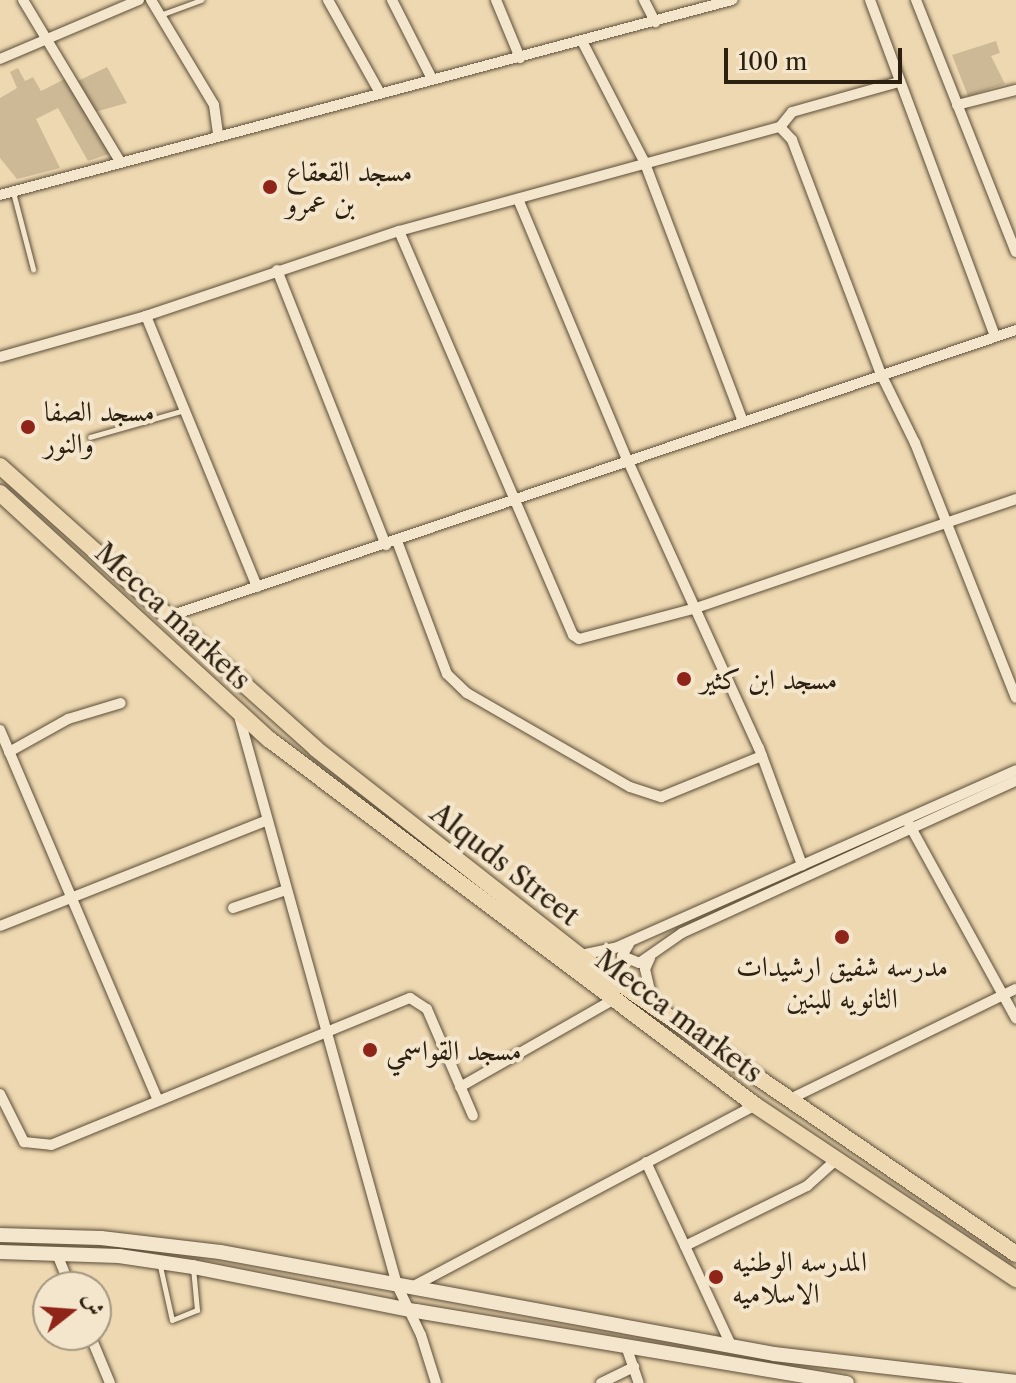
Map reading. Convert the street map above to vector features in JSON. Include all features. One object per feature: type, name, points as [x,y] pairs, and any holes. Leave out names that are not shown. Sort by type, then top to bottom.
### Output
[{"type":"main road","name":"Alquds Street","points":[[0,466],[316,749],[580,956],[1016,1254]]},
{"type":"main road","name":"Mecca markets","points":[[0,493],[270,740],[755,1105],[1016,1279]]},
{"type":"main road","points":[[0,1235],[101,1238],[220,1252],[732,1347],[1016,1382]]},
{"type":"main road","points":[[0,1252],[160,1262],[193,1267],[408,1309],[847,1383]]},
{"type":"street","points":[[23,0],[119,160]]},
{"type":"street","points":[[0,59],[139,0]]},
{"type":"street","points":[[151,0],[214,105],[218,134]]},
{"type":"street","points":[[328,0],[380,93]]},
{"type":"street","points":[[392,0],[432,79]]},
{"type":"street","points":[[496,0],[520,58]]},
{"type":"street","points":[[644,0],[655,22]]},
{"type":"street","points":[[0,195],[218,134],[583,43],[732,0]]},
{"type":"street","points":[[870,0],[995,337]]},
{"type":"street","points":[[916,0],[1016,252]]},
{"type":"street","points":[[583,43],[644,161],[742,419]]},
{"type":"street","points":[[0,357],[146,316],[399,231],[644,161],[780,127],[792,112],[899,82]]},
{"type":"street","points":[[957,105],[1016,90]]},
{"type":"street","points":[[780,127],[792,140],[880,372],[948,524],[1016,698]]},
{"type":"street","points":[[518,199],[627,459],[762,756],[802,865]]},
{"type":"street","points":[[399,231],[515,500],[579,639],[696,608],[1016,499]]},
{"type":"street","points":[[277,270],[447,674],[467,693],[630,787],[661,797],[762,756]]},
{"type":"street","points":[[146,316],[257,587]]},
{"type":"street","points":[[167,617],[392,543],[880,372],[1016,330]]},
{"type":"street","points":[[9,752],[68,719],[121,703]]},
{"type":"street","points":[[237,710],[265,821],[408,1309],[436,1383]]},
{"type":"street","points":[[0,730],[74,897],[158,1100]]},
{"type":"street","points":[[250,758],[270,740]]},
{"type":"street","points":[[634,940],[622,948],[625,960],[634,964],[650,958],[682,933],[1016,770]]},
{"type":"street","points":[[580,956],[634,940],[802,865],[1016,781]]},
{"type":"street","points":[[0,926],[265,821]]},
{"type":"street","points":[[909,824],[1016,1019]]},
{"type":"street","points":[[233,908],[286,890]]},
{"type":"street","points":[[650,958],[645,969],[653,1004]]},
{"type":"street","points":[[790,1099],[1016,989]]},
{"type":"street","points":[[0,1094],[24,1142],[41,1146],[403,999],[416,1000],[427,1009],[473,1116]]},
{"type":"street","points":[[460,1087],[614,999]]},
{"type":"street","points":[[404,1287],[755,1105]]},
{"type":"street","points":[[685,1246],[807,1186],[837,1159]]},
{"type":"street","points":[[646,1162],[732,1347]]},
{"type":"street","points":[[57,1254],[64,1271]]},
{"type":"street","points":[[626,1346],[639,1383]]},
{"type":"street","points":[[96,1351],[108,1382]]},
{"type":"street","points":[[601,1383],[634,1367]]},
{"type":"lane","points":[[160,15],[201,0]]},
{"type":"lane","points":[[13,191],[33,269]]},
{"type":"lane","points":[[90,437],[186,410]]},
{"type":"lane","points":[[160,1262],[172,1320],[197,1310],[193,1267]]},
{"type":"shaded area","points":[[996,41],[1000,53],[991,56],[1005,84],[968,96],[952,55]]},
{"type":"shaded area","points":[[107,67],[127,103],[95,112],[78,81]]},
{"type":"shaded area","points":[[18,68],[25,81],[33,77],[41,91],[67,78],[112,153],[88,161],[58,108],[36,119],[60,168],[17,179],[0,158],[0,98],[17,88],[10,72]]},
{"type":"place","name":"مسجد القعقاع بن عمرو","points":[[270,187]]},
{"type":"place","name":"مسجد الصفا والنور","points":[[28,427]]},
{"type":"place","name":"مسجد ابن كثير","points":[[684,679]]},
{"type":"place","name":"مدرسه شفيق ارشيدات الثانويه للبنين","points":[[842,937]]},
{"type":"place","name":"مسجد القواسمي","points":[[370,1050]]},
{"type":"place","name":"المدرسه الوطنيه الاسلاميه","points":[[716,1277]]}]
